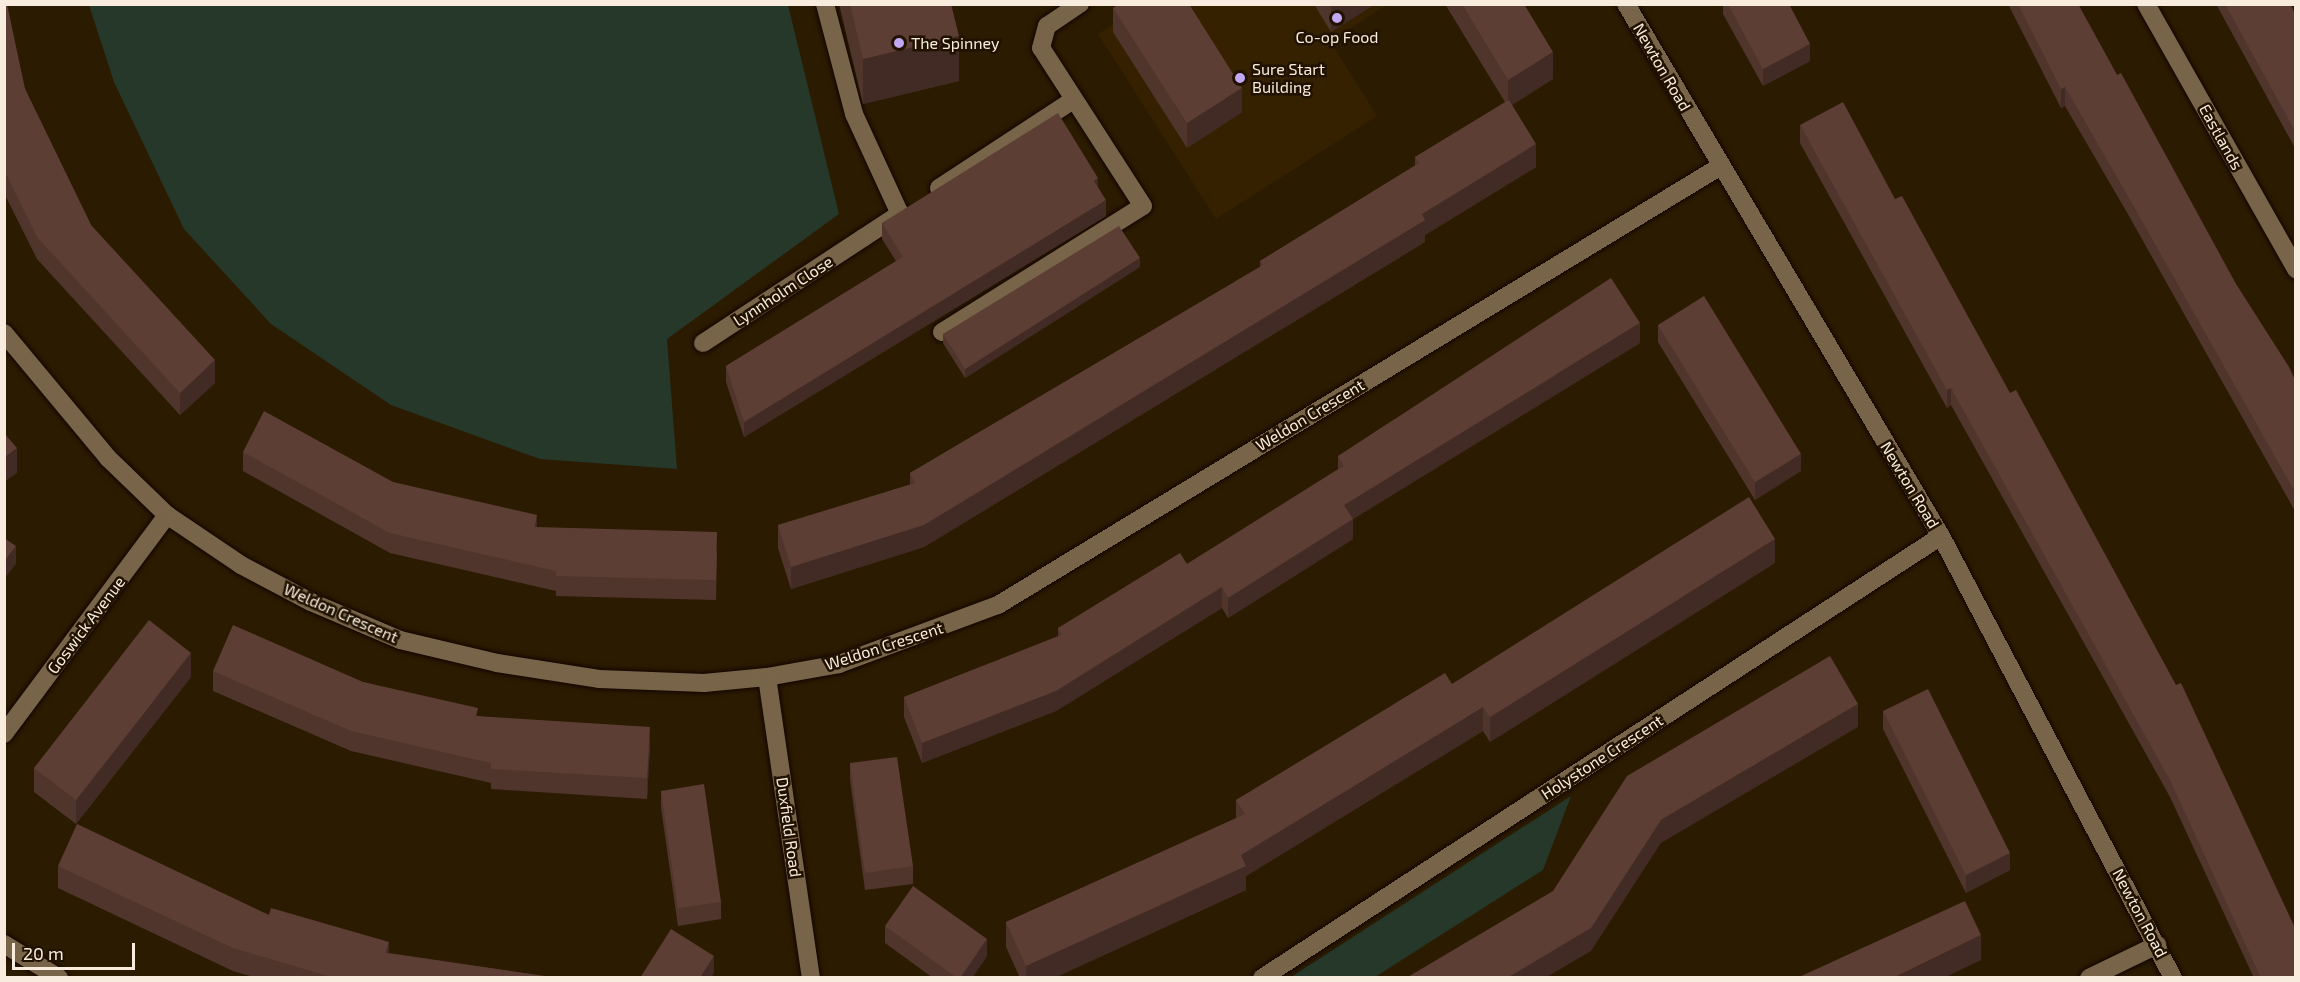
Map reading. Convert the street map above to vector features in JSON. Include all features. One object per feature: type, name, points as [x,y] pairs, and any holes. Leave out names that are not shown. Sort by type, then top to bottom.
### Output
[{"type":"street","points":[[825,4],[854,114],[900,214]]},
{"type":"street","points":[[942,332],[1143,206],[1041,48],[1047,26],[1080,4]]},
{"type":"street","name":"Newton Road","points":[[1626,4],[1941,536],[2173,978]]},
{"type":"street","name":"Eastlands","points":[[2146,4],[2295,269]]},
{"type":"street","name":"Lynnholm Close","points":[[703,343],[1073,100]]},
{"type":"street","name":"Weldon Crescent","points":[[4,333],[108,458],[167,515],[241,565],[400,640],[599,679],[704,683],[767,677],[839,664],[998,605],[1721,166]]},
{"type":"street","name":"Goswick Avenue","points":[[4,734],[167,515]]},
{"type":"street","name":"Holystone Crescent","points":[[1262,978],[1941,536]]},
{"type":"street","name":"Duxfield Road","points":[[767,677],[811,978]]},
{"type":"street","points":[[4,944],[59,978]]},
{"type":"street","points":[[2089,978],[2157,945]]},
{"type":"shaded area","name":"Sure Start Building","points":[[1144,5],[1387,5],[1330,41],[1377,116],[1216,219],[1098,34]]},
{"type":"green space","points":[[89,5],[788,5],[839,214],[667,339],[677,469],[540,459],[391,405],[271,324],[184,229],[114,82]]},
{"type":"green space","points":[[1571,796],[1543,870],[1375,977],[1291,977]]},
{"type":"building","points":[[4,4],[7,4],[25,89],[91,225],[215,360],[180,393],[37,237],[4,170]]},
{"type":"building","points":[[850,4],[951,4],[959,36],[863,59]]},
{"type":"building","points":[[1119,4],[1189,4],[1242,88],[1187,123],[1113,8]]},
{"type":"building","points":[[1462,4],[1524,4],[1553,52],[1508,80]]},
{"type":"building","points":[[1728,4],[1789,4],[1810,44],[1763,69]]},
{"type":"building","points":[[2018,4],[2078,4],[2117,75],[2121,73],[2236,284],[2289,367],[2295,380],[2295,492],[2065,87],[2061,89]]},
{"type":"building","points":[[2225,4],[2290,4],[2295,14],[2295,131]]},
{"type":"building","points":[[1509,100],[1536,144],[1422,214],[1425,220],[924,525],[791,567],[778,525],[915,483],[910,473],[1263,265],[1260,261],[1419,163],[1415,157]]},
{"type":"building","points":[[1843,102],[1895,199],[1902,196],[2010,393],[2016,390],[2176,685],[2181,683],[2295,928],[2295,978],[2261,978],[2170,780],[1951,388],[1947,390],[1800,125]]},
{"type":"building","points":[[1058,113],[1098,178],[1094,181],[1106,200],[744,422],[726,366],[903,257],[882,223]]},
{"type":"building","points":[[1119,226],[1140,258],[965,369],[943,334]]},
{"type":"building","points":[[1611,278],[1640,323],[1344,505],[1353,519],[1228,598],[1222,587],[1056,691],[922,743],[904,697],[1062,635],[1058,628],[1180,553],[1187,564],[1344,466],[1338,456]]},
{"type":"building","points":[[1704,296],[1801,454],[1755,482],[1658,325]]},
{"type":"building","points":[[264,411],[393,482],[537,515],[535,527],[717,532],[716,580],[556,576],[556,571],[390,533],[243,452]]},
{"type":"building","points":[[4,433],[17,448],[4,458]]},
{"type":"building","points":[[1749,497],[1775,539],[1490,717],[1483,707],[1241,855],[1246,866],[1026,966],[1006,922],[1245,814],[1236,800],[1445,673],[1452,684]]},
{"type":"building","points":[[4,538],[16,546],[4,562]]},
{"type":"building","points":[[149,620],[191,653],[76,800],[34,768]]},
{"type":"building","points":[[233,625],[363,682],[478,708],[476,716],[650,727],[647,778],[491,769],[491,763],[351,731],[213,671]]},
{"type":"building","points":[[1830,656],[1858,704],[1661,820],[1591,928],[1507,978],[1406,978],[1553,891],[1627,776]]},
{"type":"building","points":[[1928,689],[2010,853],[1966,875],[1883,711]]},
{"type":"building","points":[[897,757],[913,866],[865,873],[850,763]]},
{"type":"building","points":[[704,784],[721,902],[678,908],[661,791]]},
{"type":"building","points":[[77,824],[269,915],[271,908],[389,942],[386,953],[558,978],[335,978],[233,948],[58,866]]},
{"type":"building","points":[[913,886],[987,939],[960,978],[885,926]]},
{"type":"building","points":[[1965,901],[1981,935],[1893,978],[1797,978]]},
{"type":"building","points":[[671,929],[714,956],[700,978],[640,978]]},
{"type":"place","name":"Co-op Food","points":[[1337,18]]},
{"type":"place","name":"The Spinney","points":[[899,43]]},
{"type":"place","name":"Sure Start Building","points":[[1240,78]]}]
